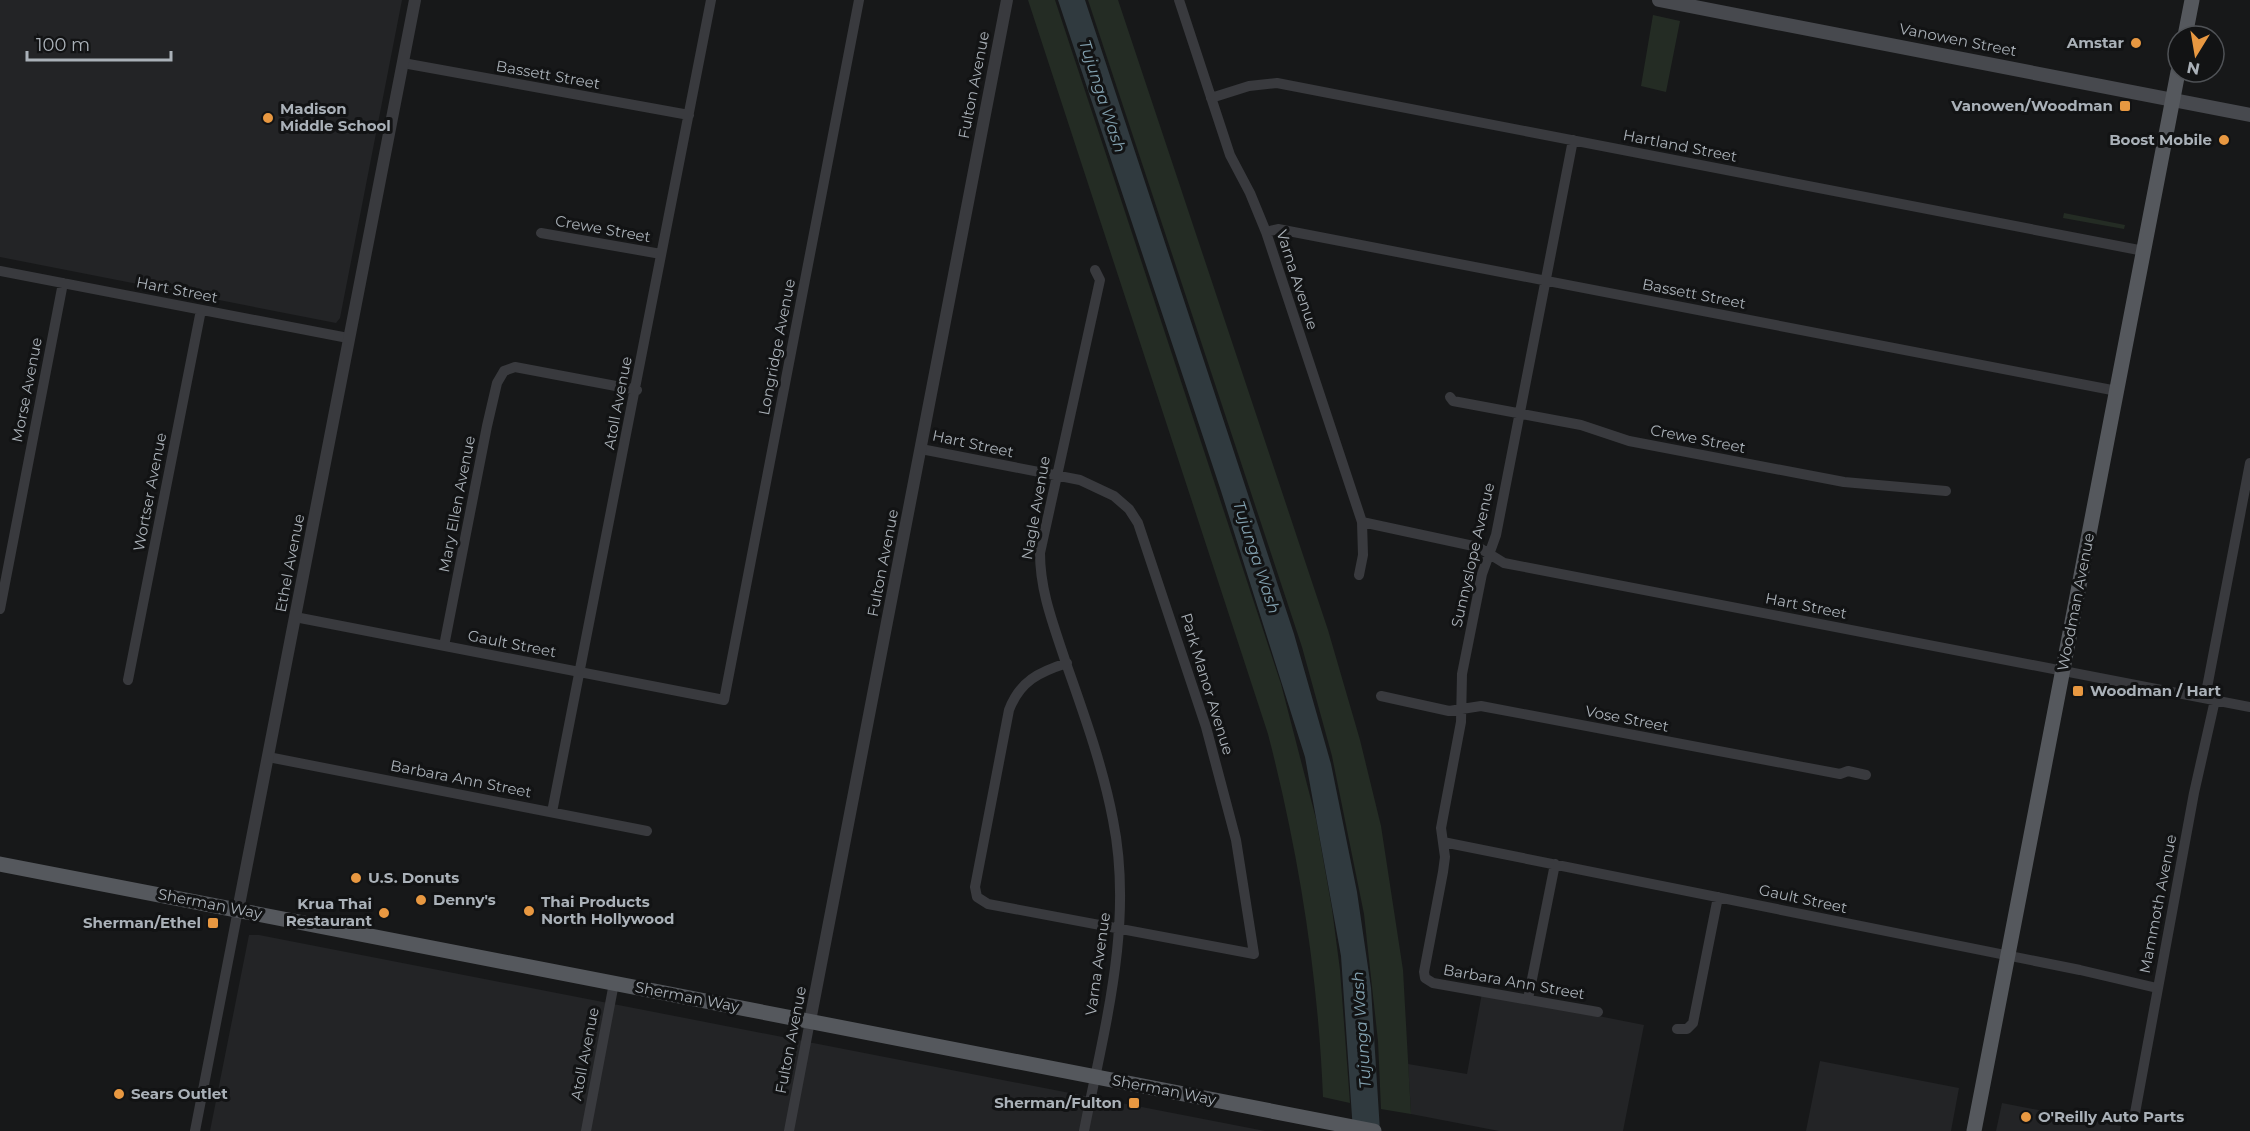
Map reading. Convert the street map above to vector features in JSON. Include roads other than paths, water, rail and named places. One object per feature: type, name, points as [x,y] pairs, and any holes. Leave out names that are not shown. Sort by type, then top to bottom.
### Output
[{"type":"main road","name":"Vanowen Street","points":[[1659,0],[2250,115]]},
{"type":"main road","points":[[2187,24],[2192,0]]},
{"type":"main road","name":"Woodman Avenue","points":[[1974,1131],[2176,84]]},
{"type":"main road","name":"Sherman Way","points":[[0,864],[1374,1131]]},
{"type":"street","name":"Ethel Avenue","points":[[195,1131],[415,0]]},
{"type":"street","name":"Atoll Avenue","points":[[552,812],[581,674],[711,0]]},
{"type":"street","name":"Longridge Avenue","points":[[724,700],[859,0]]},
{"type":"street","name":"Fulton Avenue","points":[[789,1131],[1007,0]]},
{"type":"street","name":"Varna Avenue","points":[[1179,0],[1230,155],[1250,193],[1266,232],[1362,522],[1363,555],[1359,575]]},
{"type":"street","name":"Bassett Street","points":[[403,63],[688,115]]},
{"type":"street","name":"Hartland Street","points":[[1211,98],[1249,86],[1277,83],[2144,251]]},
{"type":"street","name":"Sunnyslope Avenue","points":[[1425,978],[1424,972],[1443,872],[1442,823],[1462,709],[1462,674],[1482,574],[1496,535],[1573,140]]},
{"type":"street","name":"Bassett Street","points":[[1266,232],[1278,229],[2117,391]]},
{"type":"street","name":"Crewe Street","points":[[541,233],[661,254]]},
{"type":"street","name":"Nagle Avenue","points":[[1067,663],[1043,595],[1040,553],[1100,280],[1095,270]]},
{"type":"street","name":"Hart Street","points":[[0,271],[348,338]]},
{"type":"street","name":"Morse Avenue","points":[[0,609],[63,283]]},
{"type":"street","name":"Wortser Avenue","points":[[128,680],[201,310]]},
{"type":"street","name":"Mary Ellen Avenue","points":[[444,646],[487,426],[497,383],[504,370],[515,367],[636,390]]},
{"type":"street","name":"Crewe Street","points":[[1450,397],[1454,401],[1581,424],[1629,441],[1844,482],[1946,491]]},
{"type":"street","name":"Hart Street","points":[[921,449],[1056,476]]},
{"type":"street","name":"Mammoth Avenue","points":[[2135,1113],[2194,793],[2250,463]]},
{"type":"street","name":"Park Manor Avenue","points":[[1056,476],[1100,488],[1129,509],[1138,523],[1206,727],[1236,840],[1254,954],[1121,929]]},
{"type":"street","name":"Hart Street","points":[[1362,522],[1478,547],[1489,556],[1504,563],[2250,707]]},
{"type":"street","name":"Gault Street","points":[[295,617],[724,700]]},
{"type":"street","name":"Varna Avenue","points":[[1067,663],[1091,735],[1113,819],[1119,856],[1121,929],[1084,1131]]},
{"type":"street","points":[[1067,663],[1034,675],[1014,696],[975,887],[977,897],[988,904],[1121,929]]},
{"type":"street","name":"Vose Street","points":[[1382,696],[1449,711],[1481,706],[1840,774],[1848,771],[1866,775]]},
{"type":"street","name":"Barbara Ann Street","points":[[268,757],[647,831]]},
{"type":"street","name":"Gault Street","points":[[1443,842],[2008,955],[2157,988]]},
{"type":"street","points":[[1528,999],[1555,864]]},
{"type":"street","points":[[1677,1029],[1691,1027],[1718,897]]},
{"type":"street","name":"Barbara Ann Street","points":[[1425,978],[1433,983],[1598,1012]]},
{"type":"street","name":"Atoll Avenue","points":[[586,1131],[614,983]]},
{"type":"water","name":"Tujunga Wash","points":[[1058,0],[1085,0],[1294,634],[1331,764],[1357,892],[1371,988],[1380,1131],[1353,1131],[1341,956],[1305,757],[1221,491]]},
{"type":"place","name":"Amstar","points":[[2136,43]]},
{"type":"place","name":"Vanowen/Woodman","points":[[2125,106]]},
{"type":"place","name":"Madison Middle School","points":[[268,118]]},
{"type":"place","name":"Boost Mobile","points":[[2224,140]]},
{"type":"place","name":"Woodman / Hart","points":[[2078,691]]},
{"type":"place","name":"U.S. Donuts","points":[[356,878]]},
{"type":"place","name":"Denny's","points":[[421,900]]},
{"type":"place","name":"Thai Products North Hollywood","points":[[529,911]]},
{"type":"place","name":"Krua Thai Restaurant","points":[[384,913]]},
{"type":"place","name":"Sherman/Ethel","points":[[213,923]]},
{"type":"place","name":"Sears Outlet","points":[[119,1094]]},
{"type":"place","name":"Sherman/Fulton","points":[[1134,1103]]},
{"type":"place","name":"O'Reilly Auto Parts","points":[[2026,1117]]}]
